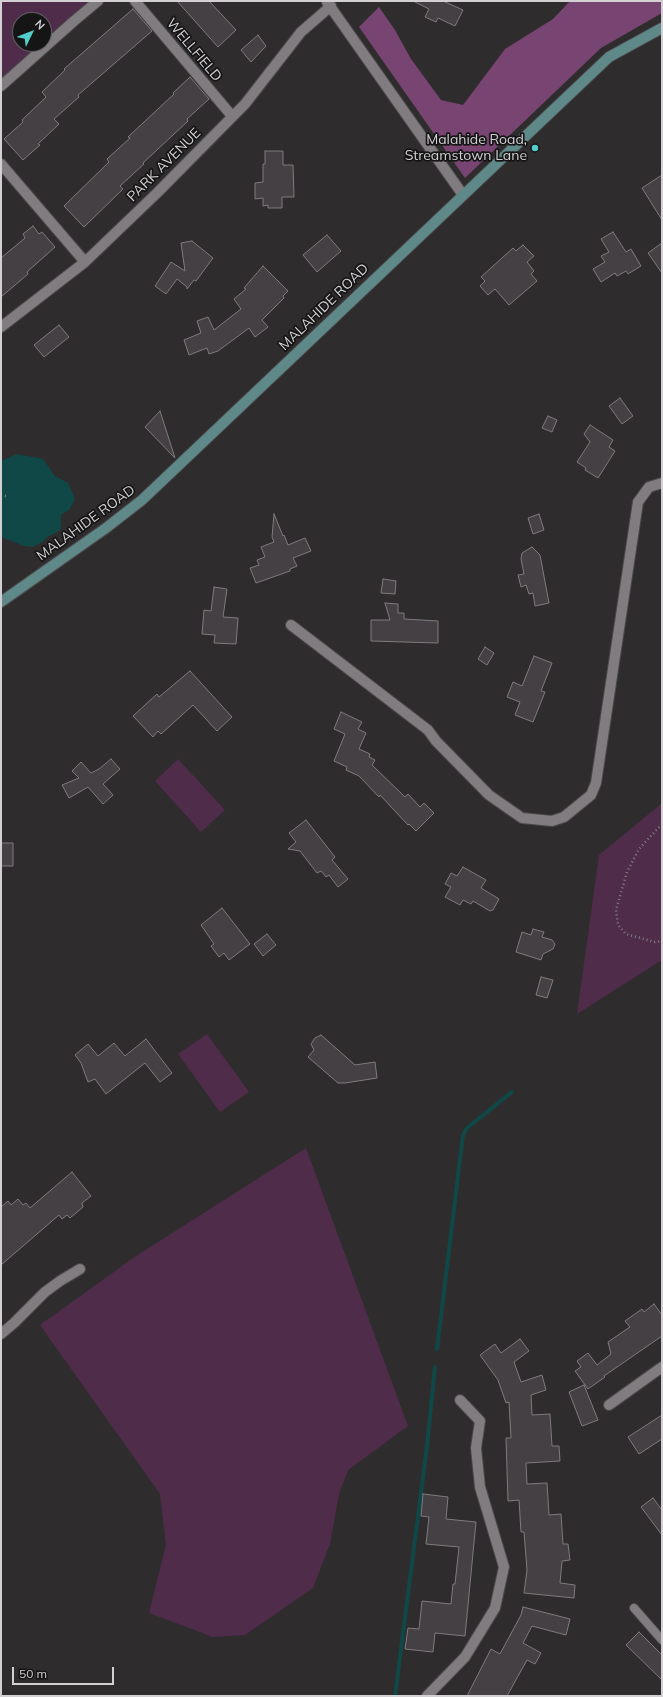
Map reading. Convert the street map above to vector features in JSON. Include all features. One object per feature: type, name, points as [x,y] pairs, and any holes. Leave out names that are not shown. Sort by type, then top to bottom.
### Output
[{"type":"main road","name":"MALAHIDE ROAD","points":[[1,602],[106,528],[142,500],[609,56],[662,28]]},
{"type":"street","points":[[1,86],[98,1]]},
{"type":"street","name":"WELLFIELD","points":[[135,1],[232,116]]},
{"type":"street","points":[[329,4],[462,195]]},
{"type":"street","name":"PARK AVENUE","points":[[1,327],[85,262],[157,193],[244,104],[302,32],[329,4]]},
{"type":"street","points":[[1,164],[85,262]]},
{"type":"street","points":[[291,625],[428,730],[436,741],[489,795],[522,818],[552,821],[564,817],[591,795],[596,783],[638,502],[649,487],[662,483]]},
{"type":"street","points":[[1,1334],[45,1292],[80,1269]]},
{"type":"street","points":[[608,1405],[662,1367]]},
{"type":"street","points":[[427,1696],[465,1657],[495,1608],[504,1567],[480,1487],[476,1448],[480,1421],[460,1400]]},
{"type":"lane","points":[[634,1608],[662,1640]]},
{"type":"path","points":[[1,495],[6,496]]},
{"type":"path","points":[[662,824],[639,849],[627,872],[616,910],[618,925],[626,934],[655,942],[662,941]]},
{"type":"shaded area","points":[[1,1],[93,1],[52,35],[52,12],[12,12],[12,52],[33,52],[1,82]]},
{"type":"shaded area","points":[[570,1],[662,1],[662,13],[601,48],[465,178],[359,27],[379,7],[395,30],[411,59],[441,100],[463,105],[505,49],[553,19]]},
{"type":"shaded area","points":[[178,759],[225,810],[201,832],[155,781]]},
{"type":"shaded area","points":[[662,803],[662,960],[577,1014],[599,855]]},
{"type":"shaded area","points":[[207,1034],[249,1092],[220,1112],[178,1054]]},
{"type":"shaded area","points":[[306,1148],[408,1426],[348,1470],[339,1494],[330,1544],[313,1588],[245,1635],[213,1637],[149,1613],[166,1545],[160,1494],[40,1325],[136,1256]]},
{"type":"water","points":[[17,454],[43,459],[55,476],[68,483],[75,499],[69,510],[61,515],[61,528],[59,531],[33,547],[24,546],[1,537],[1,461]]},
{"type":"building","points":[[177,1],[209,1],[236,30],[218,47]]},
{"type":"building","points":[[413,1],[443,1],[463,10],[455,26],[438,18],[436,22],[425,17],[429,9]]},
{"type":"building","points":[[133,9],[152,31],[78,95],[79,97],[54,119],[59,124],[38,144],[40,145],[23,160],[4,139],[23,122],[22,120],[46,97],[42,92],[65,70],[64,69]]},
{"type":"building","points":[[258,35],[266,46],[251,62],[241,50]]},
{"type":"building","points":[[190,77],[209,99],[120,186],[123,189],[84,227],[64,206],[109,162],[107,159],[130,138],[128,137]]},
{"type":"building","points":[[265,151],[283,151],[283,165],[293,165],[294,197],[282,197],[282,208],[268,208],[268,205],[263,206],[263,198],[255,199],[255,183],[263,182]]},
{"type":"building","points":[[662,175],[662,220],[642,188]]},
{"type":"building","points":[[33,226],[39,234],[42,232],[55,247],[27,272],[28,274],[1,297],[1,258],[25,238],[23,234]]},
{"type":"building","points":[[613,232],[626,252],[631,249],[641,266],[628,274],[626,271],[617,276],[615,273],[601,282],[593,269],[605,262],[601,256],[609,252],[601,239]]},
{"type":"building","points":[[327,235],[341,251],[317,272],[303,255]]},
{"type":"building","points":[[192,241],[213,258],[196,281],[194,280],[187,289],[187,287],[177,279],[166,294],[155,286],[171,262],[185,271],[181,243]]},
{"type":"building","points":[[662,243],[662,273],[648,253]]},
{"type":"building","points":[[523,245],[534,256],[527,262],[534,271],[531,274],[537,281],[509,305],[495,289],[488,295],[480,286],[485,281],[481,277],[513,248],[516,251]]},
{"type":"building","points":[[263,266],[288,291],[283,296],[284,298],[262,320],[268,327],[255,337],[249,328],[218,351],[209,354],[207,348],[189,355],[184,340],[201,333],[197,321],[208,317],[214,330],[241,309],[234,299],[246,289],[244,288]]},
{"type":"building","points":[[59,325],[69,337],[44,357],[34,345]]},
{"type":"building","points":[[620,398],[633,416],[622,424],[609,406]]},
{"type":"building","points":[[160,411],[175,458],[145,427]]},
{"type":"building","points":[[548,416],[557,420],[552,432],[542,428]]},
{"type":"building","points":[[590,425],[613,440],[609,447],[615,451],[598,478],[585,470],[586,468],[577,462],[590,442],[584,434]]},
{"type":"building","points":[[274,514],[288,545],[305,538],[311,551],[293,558],[297,566],[290,569],[290,571],[256,583],[250,568],[259,565],[257,560],[265,557],[261,547],[274,542],[272,537]]},
{"type":"building","points":[[539,514],[544,530],[533,534],[528,518]]},
{"type":"building","points":[[532,547],[540,555],[549,603],[535,606],[533,593],[529,594],[526,585],[521,587],[518,575],[524,574],[521,559],[522,553]]},
{"type":"building","points":[[383,579],[396,581],[395,594],[381,593]]},
{"type":"building","points":[[214,587],[227,589],[223,617],[238,618],[236,644],[214,643],[215,635],[202,634],[204,610],[211,611]]},
{"type":"building","points":[[385,603],[398,604],[398,613],[404,613],[404,619],[438,621],[438,643],[371,641],[371,620],[390,620]]},
{"type":"building","points":[[485,647],[494,653],[487,665],[478,659]]},
{"type":"building","points":[[534,656],[552,663],[541,691],[545,692],[533,722],[515,715],[520,702],[507,697],[513,682],[522,686]]},
{"type":"building","points":[[190,671],[232,717],[217,731],[193,705],[161,734],[158,731],[153,737],[133,716],[157,694],[159,697]]},
{"type":"building","points":[[341,712],[362,722],[358,729],[366,733],[359,749],[370,754],[369,757],[375,760],[372,765],[405,797],[408,794],[420,807],[424,803],[434,813],[416,831],[409,824],[408,825],[380,795],[379,797],[359,776],[346,770],[347,767],[334,761],[345,734],[334,729]]},
{"type":"building","points":[[111,759],[120,769],[103,784],[113,795],[103,804],[88,787],[69,798],[62,785],[79,778],[72,771],[81,762],[91,773],[99,769]]},
{"type":"building","points":[[306,820],[335,857],[332,860],[348,879],[338,887],[329,875],[326,877],[321,871],[317,873],[300,851],[288,849],[296,842],[289,833]]},
{"type":"building","points":[[1,843],[13,843],[13,866],[1,866]]},
{"type":"building","points":[[463,867],[486,880],[481,888],[499,899],[493,910],[490,911],[473,901],[471,904],[463,900],[460,905],[445,897],[451,887],[445,884],[451,873],[457,876]]},
{"type":"building","points":[[222,908],[250,944],[229,960],[224,953],[219,957],[211,946],[214,944],[201,925]]},
{"type":"building","points":[[533,929],[544,932],[542,937],[552,940],[555,944],[553,949],[543,954],[541,960],[516,952],[522,932],[531,935]]},
{"type":"building","points":[[267,934],[276,945],[263,956],[254,944]]},
{"type":"building","points":[[541,977],[553,980],[547,998],[536,995]]},
{"type":"building","points":[[321,1035],[355,1065],[375,1062],[377,1078],[338,1083],[308,1057],[314,1050],[311,1044],[315,1038]]},
{"type":"building","points":[[146,1039],[172,1073],[160,1082],[145,1063],[106,1094],[95,1079],[88,1082],[81,1063],[75,1055],[88,1044],[98,1056],[114,1043],[125,1056]]},
{"type":"building","points":[[72,1172],[91,1196],[82,1203],[83,1207],[70,1218],[67,1215],[62,1219],[59,1215],[1,1265],[1,1207],[8,1201],[11,1205],[18,1199],[23,1205],[26,1203],[30,1208]]},
{"type":"building","points":[[654,1304],[662,1315],[662,1336],[604,1376],[605,1377],[588,1389],[575,1371],[581,1367],[577,1361],[588,1353],[597,1365],[611,1354],[608,1342],[630,1327],[625,1321],[642,1309],[644,1312]]},
{"type":"building","points":[[520,1339],[529,1351],[514,1362],[521,1382],[542,1375],[546,1390],[531,1395],[532,1415],[550,1414],[552,1446],[559,1446],[560,1461],[526,1463],[527,1484],[547,1483],[549,1515],[561,1514],[563,1544],[568,1544],[570,1560],[562,1561],[560,1583],[575,1585],[574,1598],[524,1593],[527,1570],[524,1532],[521,1532],[519,1500],[508,1501],[506,1438],[511,1438],[509,1402],[506,1403],[498,1380],[480,1355],[495,1344],[501,1353]]},
{"type":"building","points":[[584,1385],[598,1420],[582,1426],[569,1392]]},
{"type":"building","points":[[662,1415],[662,1439],[639,1454],[628,1437]]},
{"type":"building","points":[[423,1494],[448,1497],[446,1519],[476,1522],[465,1636],[435,1633],[433,1652],[405,1649],[408,1628],[419,1629],[422,1601],[451,1604],[459,1547],[426,1544],[429,1517],[421,1516]]},
{"type":"building","points":[[653,1498],[662,1510],[662,1535],[641,1507]]},
{"type":"building","points":[[523,1607],[570,1619],[566,1635],[532,1626],[523,1643],[541,1653],[535,1664],[527,1660],[507,1696],[467,1696],[491,1649],[500,1654],[521,1615]]},
{"type":"building","points":[[639,1632],[662,1655],[662,1680],[626,1645]]},
{"type":"waterway","points":[[437,1349],[463,1135],[467,1128],[512,1092]]},
{"type":"waterway","points":[[395,1696],[427,1446],[435,1367]]},
{"type":"place","name":"Malahide Road, Streamstown Lane","points":[[535,148]]}]
